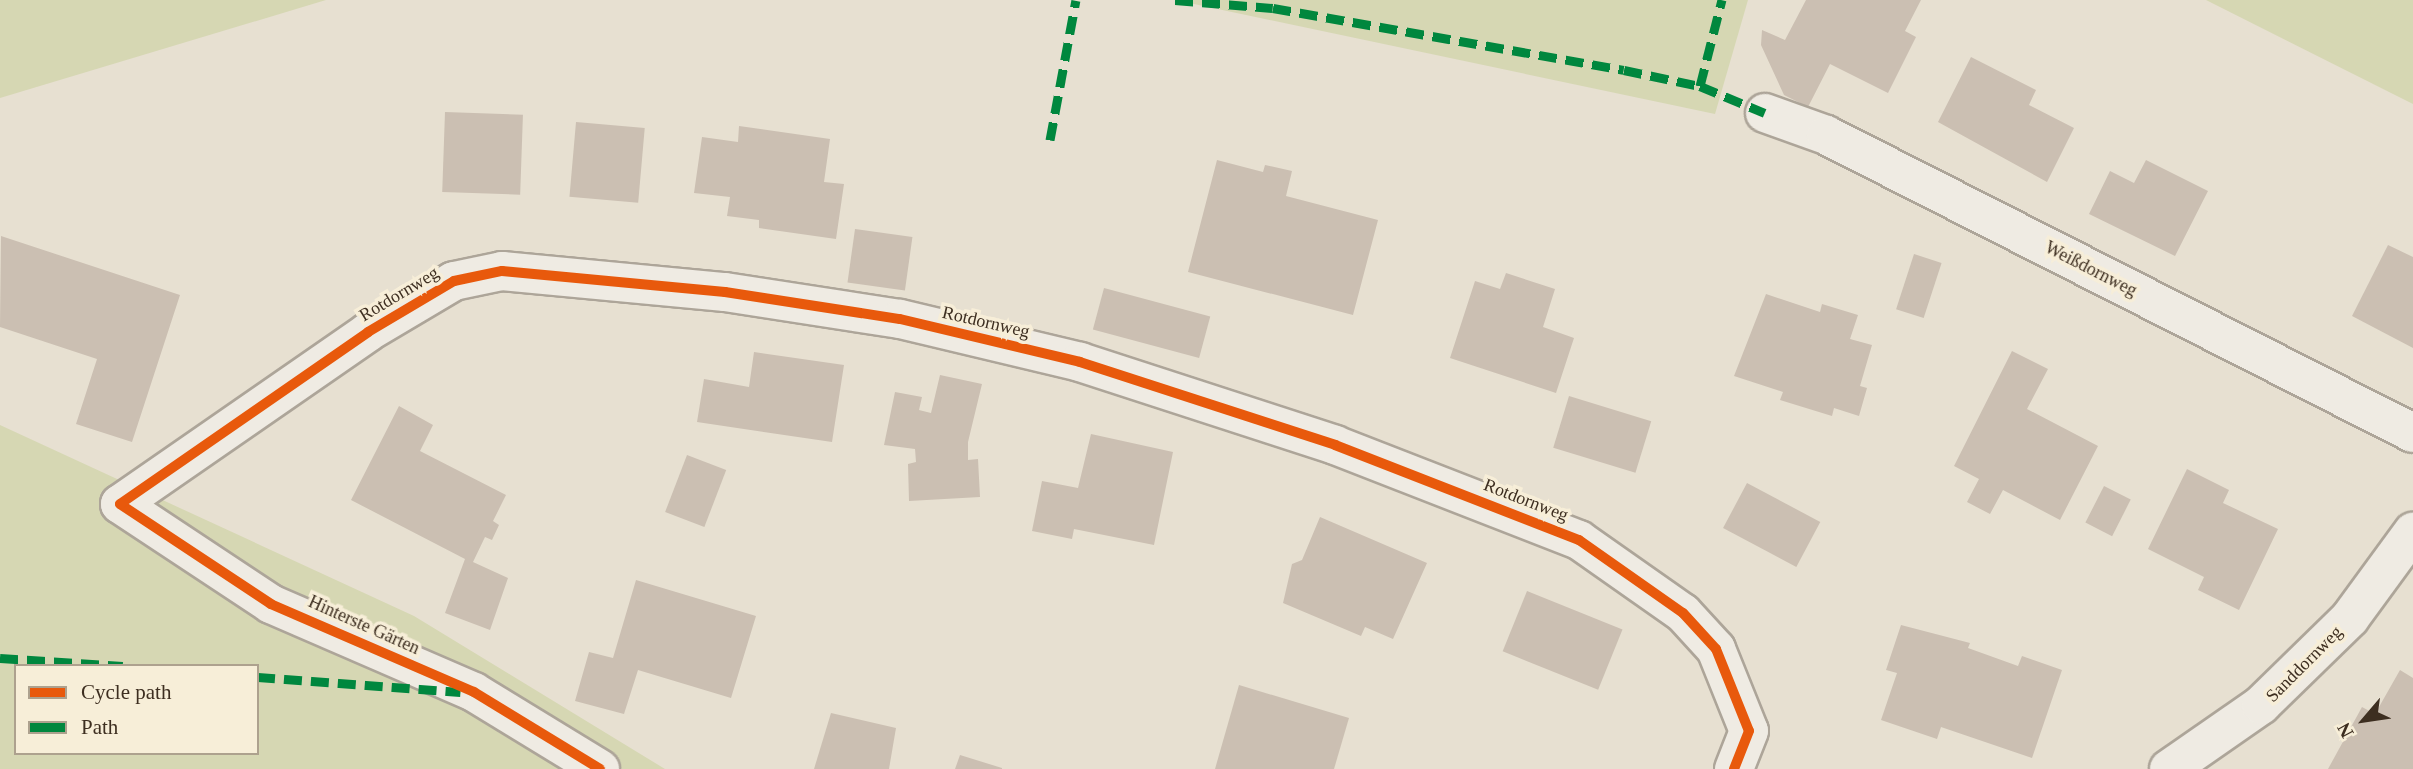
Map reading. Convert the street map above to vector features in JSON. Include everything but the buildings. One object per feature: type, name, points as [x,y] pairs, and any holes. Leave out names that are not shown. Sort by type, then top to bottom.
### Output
[{"type":"street","name":"Weißdornweg","points":[[1765,113],[1826,135],[2413,433]]},
{"type":"street","name":"Rotdornweg","points":[[120,504],[368,332],[454,281],[502,271],[725,292],[900,319],[1080,362],[1335,445],[1579,540],[1683,613],[1716,649],[1749,731],[1734,769]]},
{"type":"street","name":"Hinterste Gärten","points":[[120,504],[271,604],[474,692],[600,769]]},
{"type":"street","name":"Sanddornweg","points":[[2169,769],[2261,705],[2350,618],[2413,532]]},
{"type":"green space","points":[[0,0],[326,0],[0,98]]},
{"type":"green space","points":[[1175,0],[1748,0],[1715,114]]},
{"type":"green space","points":[[2206,0],[2413,0],[2413,104]]},
{"type":"green space","points":[[0,425],[414,616],[665,769],[0,769]]},
{"type":"marked path","points":[[1050,140],[1076,0]]},
{"type":"marked path","points":[[1175,0],[1273,8],[1624,70],[1700,86],[1765,113]]},
{"type":"marked path","points":[[1700,86],[1722,0]]},
{"type":"marked path","points":[[0,658],[92,664]]},
{"type":"marked path","points":[[259,677],[460,692]]},
{"type":"cycle path","points":[[600,769],[474,692],[271,604],[120,504],[368,332],[454,281],[502,271],[725,292],[900,319],[1080,362],[1335,445],[1579,540],[1683,613],[1716,649],[1749,731],[1734,769]]}]
